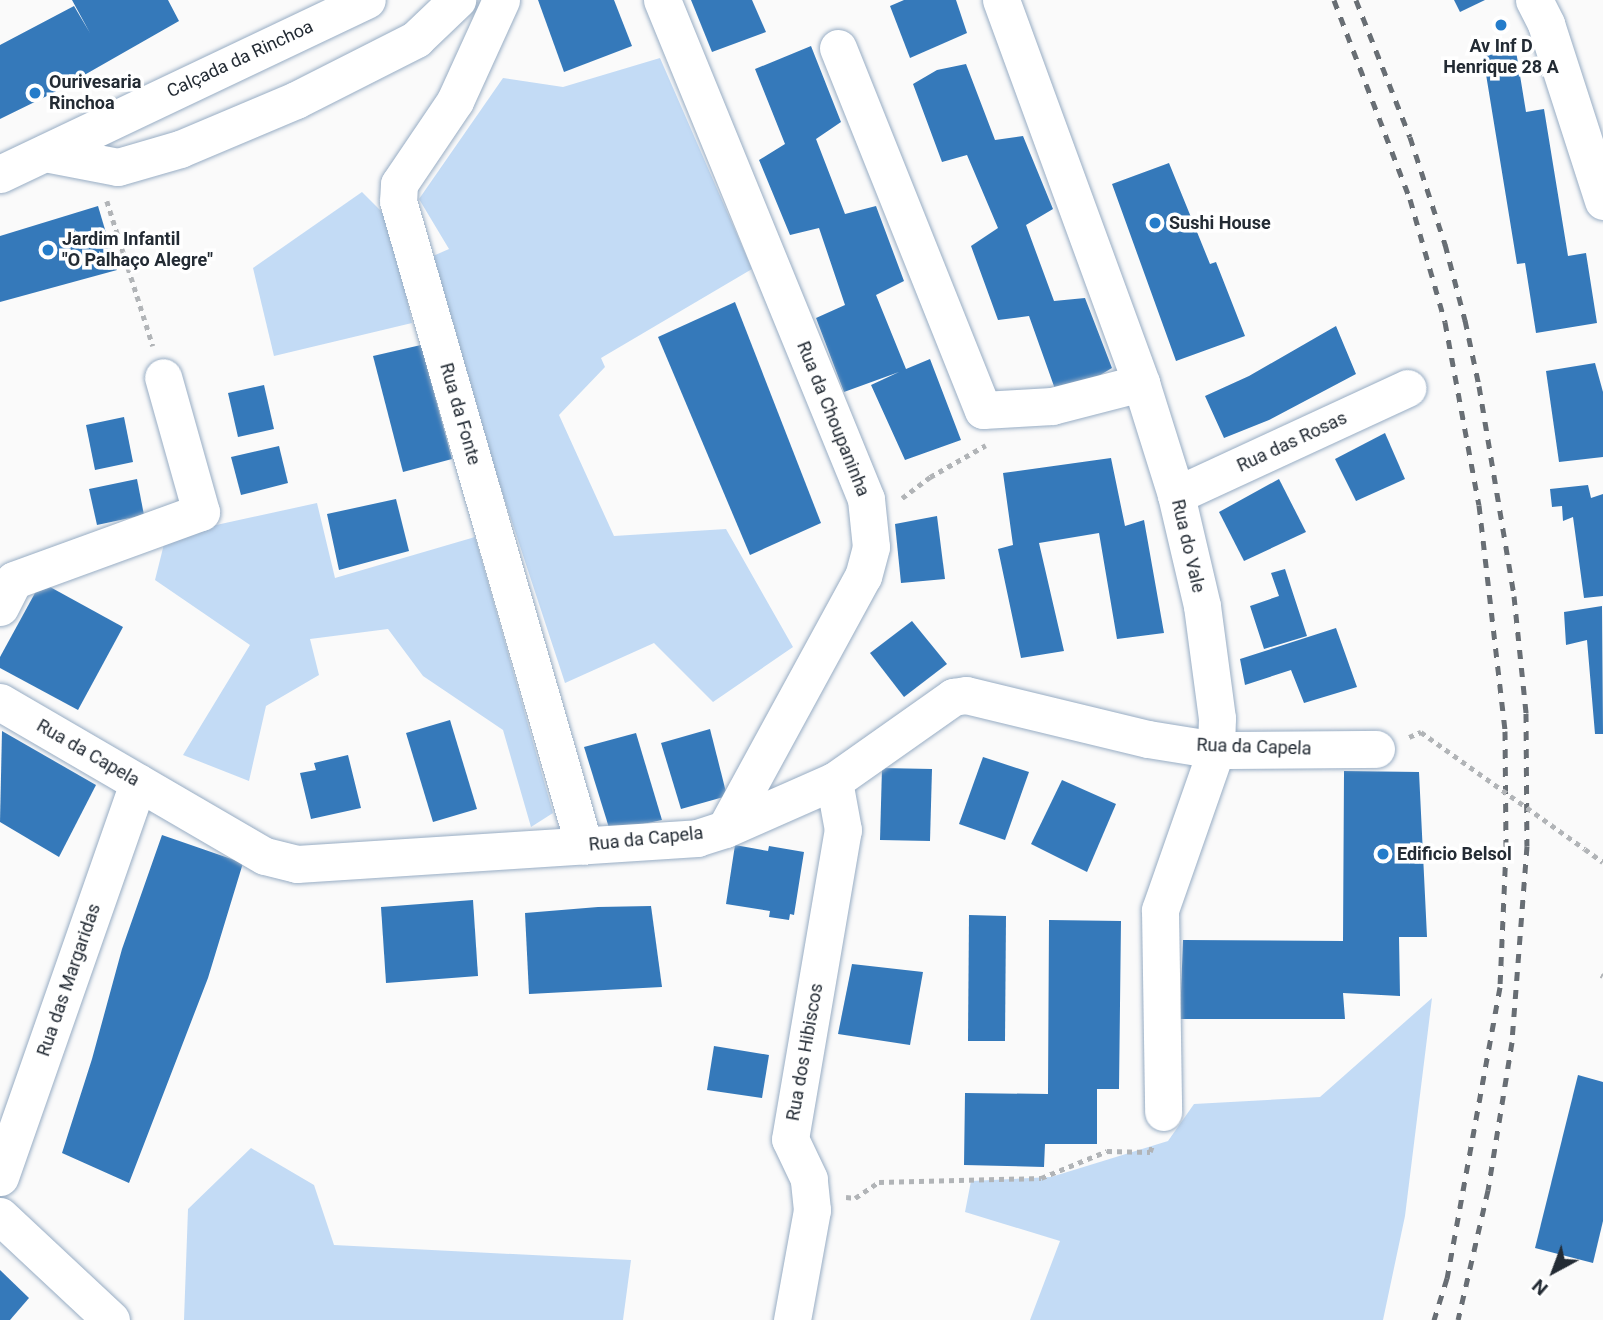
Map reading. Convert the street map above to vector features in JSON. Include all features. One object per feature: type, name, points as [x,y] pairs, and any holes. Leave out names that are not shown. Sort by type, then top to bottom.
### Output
[{"type":"street","name":"Calçada da Rinchoa","points":[[0,174],[367,0]]},
{"type":"street","points":[[45,153],[118,167],[180,149],[296,100],[416,40],[457,0]]},
{"type":"street","name":"Rua da Fonte","points":[[501,0],[455,101],[399,184],[398,201],[584,846]]},
{"type":"street","name":"Rua da Choupaninha","points":[[662,0],[866,499],[871,547],[863,576],[725,829]]},
{"type":"street","name":"Rua do Vale","points":[[1001,0],[1141,383],[1176,495],[1202,606],[1217,718],[1216,750],[1160,910],[1163,1112]]},
{"type":"street","points":[[1534,0],[1545,24],[1603,201]]},
{"type":"street","points":[[838,48],[983,410],[1052,406],[1141,383]]},
{"type":"street","points":[[0,607],[14,580],[201,512],[163,377]]},
{"type":"street","name":"Rua das Rosas","points":[[1176,495],[1408,388]]},
{"type":"street","name":"Rua da Capela","points":[[0,702],[265,856],[298,864],[697,838],[725,829],[834,781],[953,697],[967,695],[1148,739],[1216,750],[1376,749]]},
{"type":"street","name":"Rua dos Hibiscos","points":[[792,1320],[812,1210],[808,1179],[790,1139],[843,830],[834,781]]},
{"type":"street","name":"Rua das Margaridas","points":[[0,1177],[138,782]]},
{"type":"street","points":[[0,1216],[111,1320]]},
{"type":"path","points":[[107,200],[163,377]]},
{"type":"path","points":[[868,518],[930,477],[996,440]]},
{"type":"path","points":[[1421,732],[1603,862]]},
{"type":"path","points":[[810,1194],[855,1198],[879,1182],[1041,1178],[1107,1151],[1150,1152],[1163,1112]]},
{"type":"shaded area","points":[[660,58],[752,269],[601,358],[605,367],[559,415],[614,536],[726,529],[793,647],[713,702],[654,643],[565,683],[488,449],[433,256],[449,249],[419,199],[503,78],[563,87]]},
{"type":"shaded area","points":[[362,192],[390,220],[412,323],[274,356],[253,268]]},
{"type":"shaded area","points":[[317,503],[335,578],[475,537],[553,813],[531,827],[503,730],[423,676],[388,629],[310,639],[319,675],[266,706],[249,781],[183,755],[250,645],[155,580],[166,536]]},
{"type":"shaded area","points":[[1432,998],[1405,1216],[1383,1320],[1030,1320],[1060,1241],[965,1212],[971,1181],[1051,1177],[1168,1141],[1194,1104],[1320,1097]]},
{"type":"shaded area","points":[[251,1148],[314,1185],[334,1245],[631,1260],[623,1320],[184,1320],[188,1209]]},
{"type":"building","points":[[72,0],[168,0],[179,21],[51,94],[0,119],[0,45],[74,6],[90,33]]},
{"type":"building","points":[[538,0],[614,0],[632,46],[564,72]]},
{"type":"building","points":[[691,0],[752,0],[766,32],[712,52]]},
{"type":"building","points":[[904,0],[956,0],[967,33],[910,58],[890,6]]},
{"type":"building","points":[[1454,0],[1485,0],[1460,12]]},
{"type":"building","points":[[811,46],[841,122],[816,139],[845,214],[876,206],[904,281],[876,295],[906,369],[930,359],[961,440],[905,460],[871,385],[899,372],[844,392],[816,318],[845,305],[819,228],[790,235],[759,160],[785,144],[755,69]]},
{"type":"building","points":[[1516,51],[1526,112],[1544,109],[1568,256],[1586,253],[1597,323],[1536,333],[1525,263],[1517,264],[1483,56]]},
{"type":"building","points":[[966,64],[995,140],[1023,136],[1053,209],[1026,225],[1054,301],[1085,298],[1112,368],[1085,384],[1055,389],[1029,316],[998,320],[971,246],[998,228],[967,155],[942,162],[913,84],[937,70]]},
{"type":"building","points":[[1169,163],[1210,264],[1216,262],[1245,336],[1176,361],[1112,184]]},
{"type":"building","points":[[98,206],[117,270],[0,302],[0,236]]},
{"type":"building","points":[[735,302],[821,523],[750,555],[658,337]]},
{"type":"building","points":[[1336,326],[1356,374],[1269,420],[1224,438],[1205,396],[1249,376]]},
{"type":"building","points":[[421,345],[452,459],[403,472],[373,356]]},
{"type":"building","points":[[1595,363],[1603,392],[1603,457],[1559,462],[1546,371]]},
{"type":"building","points":[[264,385],[274,429],[238,437],[228,393]]},
{"type":"building","points":[[124,417],[133,462],[95,470],[86,425]]},
{"type":"building","points":[[1385,433],[1405,479],[1356,501],[1335,459]]},
{"type":"building","points":[[279,446],[288,483],[241,495],[231,457]]},
{"type":"building","points":[[1111,458],[1125,526],[1144,520],[1164,633],[1117,639],[1099,533],[1039,543],[1064,651],[1021,658],[998,549],[1013,545],[1003,473]]},
{"type":"building","points":[[137,479],[144,515],[97,525],[89,489]]},
{"type":"building","points":[[1279,479],[1306,532],[1244,561],[1219,512]]},
{"type":"building","points":[[1588,485],[1591,498],[1603,494],[1603,596],[1584,598],[1573,517],[1563,521],[1562,506],[1552,507],[1550,489]]},
{"type":"building","points":[[396,499],[409,551],[339,570],[327,514]]},
{"type":"building","points":[[937,516],[945,579],[901,583],[895,524]]},
{"type":"building","points":[[1285,569],[1307,636],[1264,649],[1250,606],[1279,596],[1271,573]]},
{"type":"building","points":[[41,582],[123,627],[78,710],[0,668],[0,657]]},
{"type":"building","points":[[1602,606],[1603,734],[1595,734],[1587,640],[1566,645],[1564,612]]},
{"type":"building","points":[[912,621],[947,664],[904,697],[870,653]]},
{"type":"building","points":[[1336,628],[1357,687],[1304,703],[1291,670],[1245,685],[1240,659]]},
{"type":"building","points":[[450,720],[477,809],[433,822],[406,733]]},
{"type":"building","points":[[710,729],[727,796],[681,809],[661,743]]},
{"type":"building","points":[[2,731],[96,785],[59,857],[0,822]]},
{"type":"building","points":[[636,733],[662,820],[610,831],[584,747]]},
{"type":"building","points":[[348,755],[361,808],[311,819],[300,773],[316,770],[314,763]]},
{"type":"building","points":[[983,757],[1029,772],[1005,840],[959,824]]},
{"type":"building","points":[[882,768],[932,769],[930,841],[880,840]]},
{"type":"building","name":"Edificio Belsol","points":[[1344,771],[1419,772],[1427,937],[1399,937],[1400,996],[1343,993],[1345,1019],[1180,1019],[1183,940],[1343,941]]},
{"type":"building","points":[[1062,780],[1116,804],[1087,872],[1031,844]]},
{"type":"building","points":[[162,835],[243,863],[208,978],[129,1183],[62,1153],[92,1059],[122,949]]},
{"type":"building","points":[[735,845],[768,851],[769,846],[804,852],[794,915],[790,914],[789,920],[769,917],[770,911],[726,904]]},
{"type":"building","points":[[473,900],[478,976],[386,983],[381,907]]},
{"type":"building","points":[[651,906],[662,987],[529,994],[525,913]]},
{"type":"building","points":[[969,915],[1006,916],[1005,1041],[968,1041]]},
{"type":"building","points":[[1049,920],[1121,921],[1119,1089],[1097,1089],[1097,1144],[1045,1144],[1044,1167],[964,1165],[965,1093],[1048,1094]]},
{"type":"building","points":[[852,964],[923,972],[910,1045],[838,1034]]},
{"type":"building","points":[[714,1046],[769,1055],[762,1098],[707,1090]]},
{"type":"building","points":[[1578,1075],[1603,1082],[1603,1221],[1593,1263],[1535,1248]]},
{"type":"building","points":[[0,1270],[29,1298],[10,1320],[0,1320]]},
{"type":"railway","points":[[1334,0],[1410,199],[1445,322],[1479,505],[1505,731],[1506,849],[1500,987],[1447,1278],[1434,1320]]},
{"type":"railway","points":[[1356,0],[1410,137],[1445,244],[1465,320],[1479,386],[1514,596],[1526,713],[1527,846],[1512,1042],[1488,1190],[1458,1320]]},
{"type":"place","name":"Av Inf D Henrique 28 A","points":[[1501,25]]},
{"type":"place","name":"Ourivesaria Rinchoa","points":[[35,93]]},
{"type":"place","name":"Sushi House","points":[[1155,223]]},
{"type":"place","name":"Jardim Infantil \"O Palhaço Alegre\"","points":[[48,250]]},
{"type":"place","name":"Edificio Belsol","points":[[1383,854]]}]
